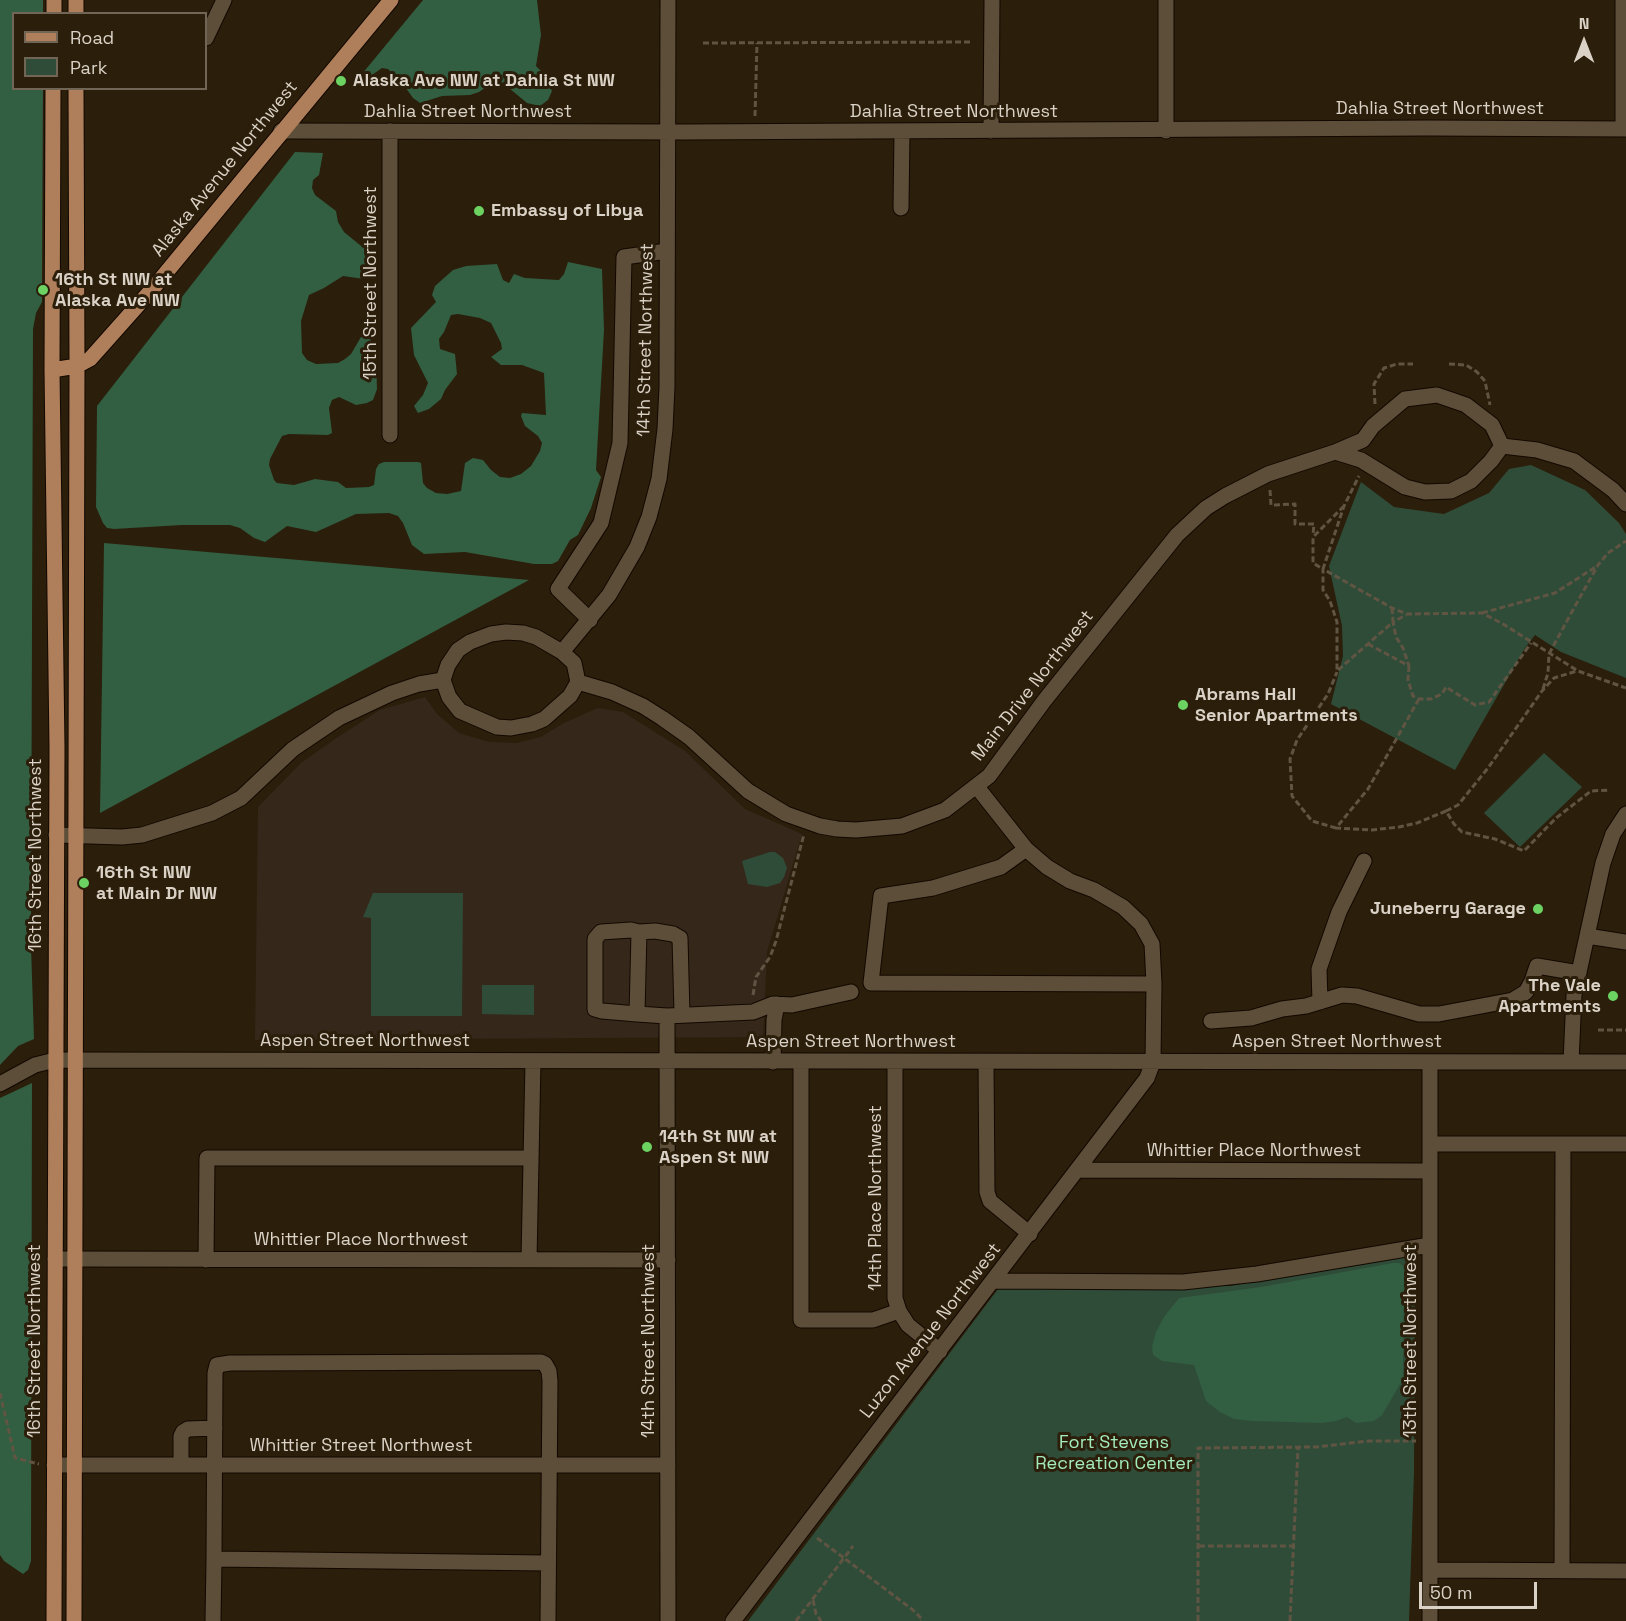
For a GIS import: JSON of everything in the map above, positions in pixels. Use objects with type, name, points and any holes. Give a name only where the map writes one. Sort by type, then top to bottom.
[{"type":"main road","name":"Alaska Avenue Northwest","points":[[77,366],[90,358],[155,286],[391,0]]},
{"type":"main road","name":"16th Street Northwest","points":[[53,90],[52,370],[57,727],[55,1259],[47,1464],[54,1621]]},
{"type":"main road","points":[[74,1621],[76,90]]},
{"type":"main road","points":[[52,370],[77,366]]},
{"type":"street","points":[[207,36],[224,0]]},
{"type":"street","name":"14th Street Northwest","points":[[562,652],[590,620],[620,577],[641,541],[650,517],[659,479],[667,404],[668,0]]},
{"type":"street","points":[[991,131],[992,0]]},
{"type":"street","points":[[1166,0],[1166,130]]},
{"type":"street","points":[[1623,0],[1624,129]]},
{"type":"street","name":"Dahlia Street Northwest","points":[[282,130],[668,132],[1624,129]]},
{"type":"street","name":"15th Street Northwest","points":[[390,131],[390,435]]},
{"type":"street","points":[[901,208],[902,131]]},
{"type":"street","points":[[590,620],[558,589],[601,523],[620,443],[624,257],[668,251]]},
{"type":"street","name":"Main Drive Northwest","points":[[578,682],[612,692],[643,706],[688,737],[754,796],[786,814],[820,826],[856,830],[902,826],[945,810],[989,776],[1050,694],[1166,549],[1206,508],[1246,484],[1280,469],[1335,452],[1363,440],[1373,426],[1405,399],[1437,395],[1466,405],[1492,425],[1502,446]]},
{"type":"street","points":[[1366,469],[1367,446],[1373,426]]},
{"type":"street","points":[[1335,452],[1361,460],[1366,469],[1405,487],[1425,492],[1451,491],[1471,481],[1502,446],[1537,450],[1574,461],[1613,490],[1626,504]]},
{"type":"street","points":[[523,633],[536,637],[562,652],[574,663],[578,682],[570,696],[544,719],[532,724],[511,728],[497,727],[460,711],[449,697],[443,680],[448,665],[458,650],[490,634],[523,633]]},
{"type":"street","points":[[56,835],[142,835],[223,809],[241,798],[293,749],[334,720],[392,693],[419,684],[443,680]]},
{"type":"street","points":[[976,787],[1026,849],[1055,872],[1094,890],[1123,907],[1141,924],[1152,944],[1153,1062]]},
{"type":"street","points":[[1571,1062],[1571,1019],[1587,936],[1607,847],[1626,814]]},
{"type":"street","points":[[1026,849],[1001,867],[933,888],[881,896],[871,983],[1154,984]]},
{"type":"street","points":[[1320,1002],[1319,969],[1339,912],[1364,861]]},
{"type":"street","points":[[682,1014],[680,938],[673,934],[631,930],[601,932],[595,939],[596,1009],[602,1011],[667,1016],[753,1012],[777,1004],[792,1005],[851,992]]},
{"type":"street","points":[[637,1014],[639,932]]},
{"type":"street","points":[[1587,936],[1626,942]]},
{"type":"street","points":[[1211,1021],[1251,1018],[1342,995],[1357,996],[1406,1011],[1428,1015],[1513,1000],[1526,992],[1537,966],[1579,973]]},
{"type":"street","points":[[773,1062],[774,1020],[777,1004]]},
{"type":"street","name":"14th Street Northwest","points":[[667,1016],[668,1621]]},
{"type":"street","points":[[0,1084],[35,1065],[55,1059]]},
{"type":"street","name":"Aspen Street Northwest","points":[[55,1059],[668,1062],[1626,1062]]},
{"type":"street","points":[[529,1260],[533,1061]]},
{"type":"street","points":[[801,1062],[801,1320],[873,1320],[899,1311]]},
{"type":"street","name":"14th Place Northwest","points":[[895,1062],[895,1292],[899,1311],[912,1329],[940,1351]]},
{"type":"street","points":[[986,1062],[987,1192],[990,1201],[1030,1234]]},
{"type":"street","name":"Luzon Avenue Northwest","points":[[733,1621],[1030,1234],[1147,1078],[1153,1062]]},
{"type":"street","name":"13th Street Northwest","points":[[1430,1062],[1430,1621]]},
{"type":"street","points":[[1430,1144],[1626,1144]]},
{"type":"street","points":[[1562,1570],[1563,1144]]},
{"type":"street","points":[[206,1260],[207,1158],[531,1158]]},
{"type":"street","name":"Whittier Place Northwest","points":[[1078,1170],[1430,1171]]},
{"type":"street","points":[[994,1281],[1183,1282],[1257,1274],[1430,1245]]},
{"type":"street","name":"Whittier Place Northwest","points":[[55,1259],[668,1260]]},
{"type":"street","points":[[213,1621],[215,1373],[217,1365],[230,1363],[542,1362],[549,1371],[550,1381],[548,1621]]},
{"type":"street","points":[[181,1465],[183,1432],[188,1429],[215,1428]]},
{"type":"street","name":"Whittier Street Northwest","points":[[47,1464],[668,1465]]},
{"type":"street","points":[[214,1560],[547,1563]]},
{"type":"street","points":[[1430,1570],[1626,1571]]},
{"type":"path","points":[[755,116],[758,42]]},
{"type":"path","points":[[703,43],[971,42]]},
{"type":"path","points":[[1375,406],[1374,384],[1384,369],[1397,364],[1413,363]]},
{"type":"path","points":[[1449,364],[1466,365],[1477,372],[1485,381],[1490,410]]},
{"type":"path","points":[[1366,469],[1344,506],[1323,569],[1323,590],[1330,601],[1337,622],[1337,671],[1328,694],[1297,740],[1290,759],[1292,796],[1312,820],[1336,828],[1372,830],[1417,823],[1458,805],[1488,768],[1542,691],[1554,678],[1578,671]]},
{"type":"path","points":[[1269,484],[1270,505],[1295,504],[1295,524],[1314,524],[1313,563],[1392,608],[1407,614],[1482,613],[1555,593],[1598,565]]},
{"type":"path","points":[[1313,537],[1344,506]]},
{"type":"path","points":[[1542,691],[1548,673],[1549,654],[1598,565],[1608,553],[1626,541]]},
{"type":"path","points":[[1392,608],[1396,637],[1403,648],[1409,666],[1408,680],[1413,696],[1419,699],[1436,697],[1442,694],[1446,687],[1475,705],[1489,702],[1531,642]]},
{"type":"path","points":[[1482,613],[1578,671],[1626,688]]},
{"type":"path","points":[[1337,671],[1393,622],[1407,614]]},
{"type":"path","points":[[1368,644],[1409,666]]},
{"type":"path","points":[[1336,828],[1368,789],[1419,699]]},
{"type":"path","points":[[1446,811],[1462,832],[1495,839],[1524,851],[1556,818],[1591,791],[1610,790]]},
{"type":"path","points":[[752,1003],[756,978],[770,957],[776,941],[804,832]]},
{"type":"path","points":[[1598,1030],[1626,1030]]},
{"type":"path","points":[[0,1393],[15,1458],[47,1464]]},
{"type":"path","points":[[1198,1621],[1198,1448],[1298,1448],[1379,1441],[1430,1441]]},
{"type":"path","points":[[1290,1621],[1298,1448]]},
{"type":"path","points":[[817,1538],[904,1603],[922,1621]]},
{"type":"path","points":[[796,1621],[853,1546]]},
{"type":"path","points":[[1198,1546],[1294,1546]]},
{"type":"path","points":[[813,1599],[816,1614],[821,1621]]},
{"type":"shaded area","points":[[425,697],[437,714],[459,733],[489,742],[517,743],[541,737],[564,723],[598,708],[623,712],[685,751],[745,809],[802,834],[767,952],[763,1037],[255,1040],[258,807],[301,763],[341,735],[380,710]]},
{"type":"green space","points":[[0,0],[43,0],[43,12],[12,12],[12,90],[43,90],[42,302],[36,313],[33,329],[31,926],[27,929],[27,943],[31,946],[34,1039],[18,1046],[0,1065]]},
{"type":"green space","points":[[423,0],[537,0],[541,35],[536,66],[542,72],[552,91],[548,100],[540,106],[527,103],[498,79],[479,92],[470,95],[442,96],[420,103],[413,98],[403,84],[395,86],[393,74],[388,69],[382,68],[359,84],[357,80]]},
{"type":"green space","points":[[295,152],[323,153],[319,175],[313,180],[312,188],[315,195],[336,211],[338,222],[344,232],[371,254],[373,272],[369,278],[364,279],[343,276],[309,295],[301,321],[302,353],[307,360],[316,364],[338,363],[351,354],[361,337],[370,337],[376,356],[377,389],[373,400],[367,403],[356,405],[339,397],[332,400],[329,408],[332,433],[328,435],[289,434],[282,436],[270,459],[269,465],[274,480],[277,483],[294,485],[315,479],[338,482],[346,488],[369,487],[374,485],[379,464],[418,462],[421,463],[423,483],[427,488],[436,493],[447,494],[461,491],[465,463],[473,458],[483,460],[500,477],[510,478],[521,474],[531,466],[542,443],[538,436],[525,426],[521,416],[522,413],[546,415],[544,373],[522,365],[501,365],[491,357],[502,349],[491,323],[480,318],[451,315],[439,339],[440,349],[455,354],[457,374],[441,399],[429,409],[418,413],[414,406],[423,395],[428,383],[414,355],[411,328],[436,302],[432,295],[435,286],[453,270],[466,266],[497,264],[503,280],[509,283],[514,274],[525,278],[559,280],[568,262],[602,269],[604,330],[596,470],[601,477],[591,508],[578,535],[570,540],[558,561],[552,564],[534,564],[465,552],[424,554],[412,545],[398,516],[389,513],[356,514],[316,532],[287,526],[265,542],[230,525],[114,529],[107,528],[103,523],[96,507],[97,406]]},
{"type":"green space","points":[[1531,465],[1585,490],[1619,523],[1626,534],[1626,678],[1561,652],[1535,635],[1525,648],[1455,770],[1331,704],[1343,656],[1342,626],[1329,566],[1361,482],[1394,507],[1444,514],[1489,493],[1509,469]]},
{"type":"green space","points":[[104,543],[529,580],[100,813]]},
{"type":"green space","points":[[1544,753],[1582,787],[1520,847],[1484,813]]},
{"type":"green space","points":[[775,852],[783,858],[787,868],[780,883],[767,887],[748,884],[742,861]]},
{"type":"green space","points":[[373,893],[463,893],[462,1016],[371,1016],[371,918],[363,917]]},
{"type":"green space","points":[[482,985],[534,985],[534,1015],[482,1014]]},
{"type":"green space","points":[[32,1083],[31,1561],[28,1570],[23,1574],[4,1561],[0,1555],[0,1098]]},
{"type":"green space","name":"Fort Stevens Recreation Center","points":[[1415,1253],[1414,1472],[1409,1621],[748,1621],[1001,1285],[1230,1286]]},
{"type":"green space","points":[[1399,1263],[1404,1270],[1403,1379],[1382,1415],[1374,1421],[1356,1423],[1347,1417],[1322,1423],[1234,1419],[1206,1401],[1194,1365],[1162,1361],[1153,1355],[1152,1346],[1156,1332],[1179,1298],[1261,1287]]},
{"type":"place","name":"Alaska Ave NW at Dahlia St NW","points":[[341,81]]},
{"type":"place","name":"Embassy of Libya","points":[[479,211]]},
{"type":"place","name":"16th St NW at Alaska Ave NW","points":[[43,290]]},
{"type":"place","name":"Abrams Hall Senior Apartments","points":[[1183,705]]},
{"type":"place","name":"16th St NW at Main Dr NW","points":[[84,883]]},
{"type":"place","name":"Juneberry Garage","points":[[1538,909]]},
{"type":"place","name":"The Vale Apartments","points":[[1613,996]]},
{"type":"place","name":"14th St NW at Aspen St NW","points":[[647,1147]]}]
